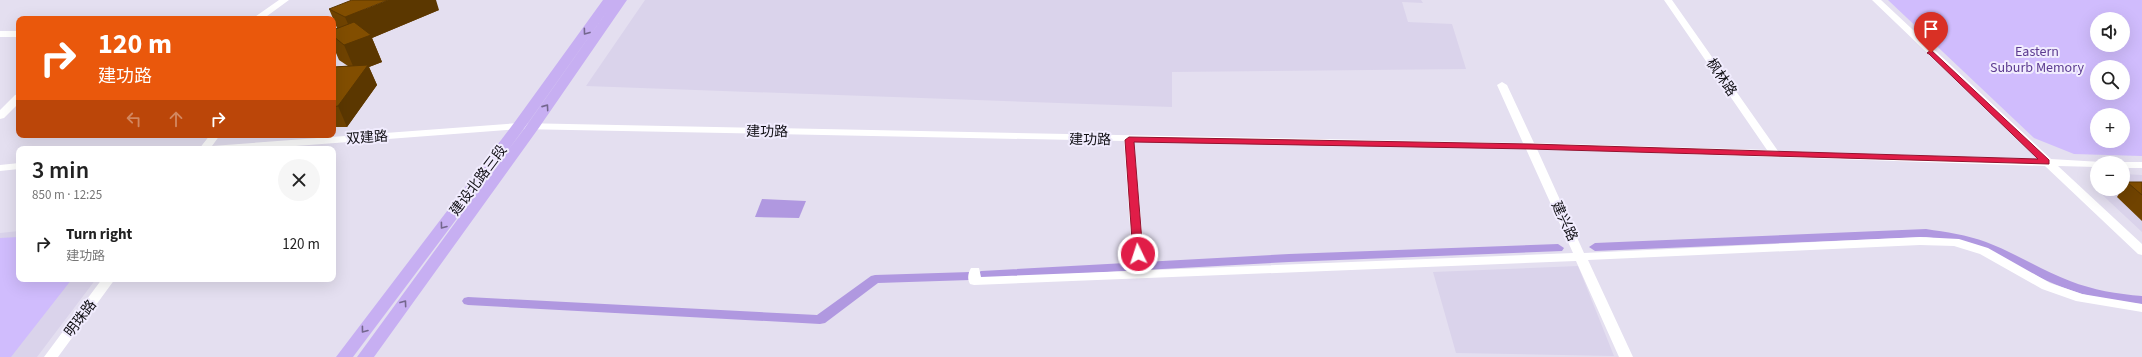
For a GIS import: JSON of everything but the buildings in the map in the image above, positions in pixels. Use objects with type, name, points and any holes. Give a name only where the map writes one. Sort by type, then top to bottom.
[{"type":"main road","name":"建设北路三段","points":[[344,357],[519,126],[609,0]]},
{"type":"main road","name":"建设北路三段","points":[[365,357],[533,126],[621,0]]},
{"type":"street","points":[[261,16],[285,0]]},
{"type":"street","name":"枫林路","points":[[1668,0],[1774,154]]},
{"type":"street","points":[[1876,0],[2142,251]]},
{"type":"street","points":[[0,34],[16,34]]},
{"type":"street","name":"建兴路","points":[[1502,85],[1582,257],[1626,357]]},
{"type":"street","points":[[0,116],[16,99]]},
{"type":"street","name":"建功路","points":[[519,126],[1129,140],[1530,146],[2090,164]]},
{"type":"street","name":"双建路","points":[[254,146],[519,126]]},
{"type":"street","points":[[206,146],[213,138]]},
{"type":"street","points":[[1129,140],[1138,254]]},
{"type":"street","points":[[2130,165],[2142,165]]},
{"type":"street","points":[[0,168],[16,166]]},
{"type":"street","points":[[975,271],[974,281],[1401,262],[1582,257],[1920,241],[1955,242],[1984,251],[2046,286],[2080,298],[2142,308]]},
{"type":"street","name":"明珠路","points":[[51,357],[106,282]]},
{"type":"shaded area","points":[[645,0],[1421,0],[1423,3],[1402,2],[1408,22],[1452,24],[1466,69],[1172,72],[1172,107],[586,86]]},
{"type":"shaded area","points":[[2130,174],[2142,175],[2142,232],[2104,196],[2130,196]]},
{"type":"shaded area","points":[[762,199],[806,201],[799,218],[755,217]]},
{"type":"shaded area","points":[[16,231],[16,282],[94,282],[37,357],[0,357],[0,233]]},
{"type":"shaded area","points":[[1578,266],[1614,356],[1456,353],[1433,272]]},
{"type":"green space","name":"Eastern Suburb Memory","points":[[1888,0],[2142,0],[2142,156],[2074,154],[2034,138]]},
{"type":"green space","points":[[16,237],[16,282],[70,282],[11,357],[0,357],[0,238]]},
{"type":"waterway","points":[[1595,247],[1926,233],[1982,245],[2075,288],[2119,298],[2142,300]]},
{"type":"waterway","points":[[981,275],[1289,258],[1558,248]]},
{"type":"waterway","points":[[468,301],[820,320],[875,279],[970,276]]},
{"type":"route","points":[[1138,254],[1129,140],[1530,146],[2046,162],[1931,53]]}]
